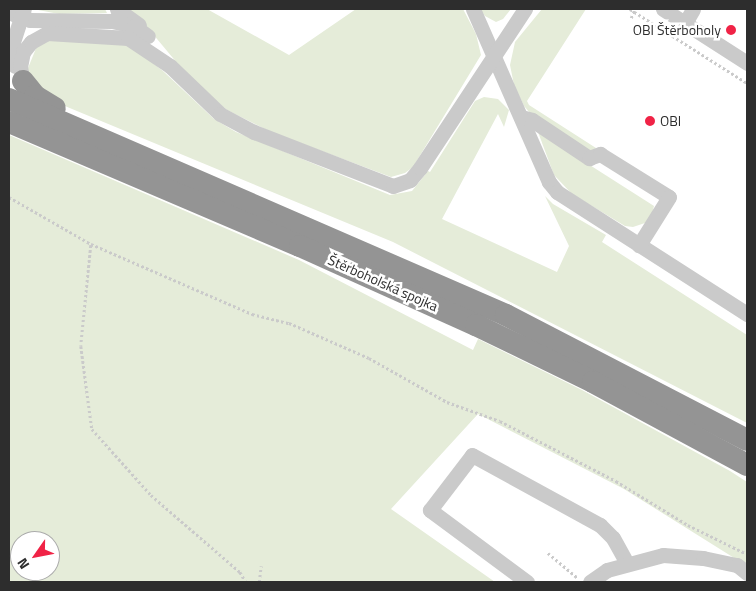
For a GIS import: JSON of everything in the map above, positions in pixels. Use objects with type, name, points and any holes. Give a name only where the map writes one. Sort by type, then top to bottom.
[{"type":"highway","points":[[16,69],[42,101],[183,173]]},
{"type":"highway","name":"Štěrboholská spojka","points":[[9,99],[506,315],[747,440]]},
{"type":"highway","name":"Štěrboholská spojka","points":[[9,122],[300,246],[476,325],[719,449],[747,467]]},
{"type":"street","points":[[117,9],[148,36],[170,66],[206,103],[239,125],[393,186],[415,175],[525,9]]},
{"type":"street","points":[[473,9],[549,182],[557,192],[747,314]]},
{"type":"street","points":[[663,9],[747,63]]},
{"type":"street","points":[[685,22],[693,9]]},
{"type":"street","points":[[16,69],[13,42],[19,13],[112,21],[134,26],[148,36]]},
{"type":"street","points":[[16,69],[20,67],[23,52],[35,39],[54,32],[128,38],[170,66]]},
{"type":"street","points":[[523,122],[532,120],[589,158],[600,154],[669,197],[639,244]]},
{"type":"street","points":[[527,582],[430,510],[472,455],[600,525],[613,538],[627,563]]},
{"type":"street","points":[[590,582],[607,570],[627,563],[664,555],[703,558],[738,565],[747,572]]},
{"type":"path","points":[[630,9],[747,83]]},
{"type":"path","points":[[630,18],[634,12]]},
{"type":"path","points":[[9,197],[91,244],[252,314],[289,323],[369,358],[447,402],[500,421],[616,481],[688,526],[747,554]]},
{"type":"path","points":[[91,244],[81,346],[92,429],[150,494],[240,572],[246,582]]},
{"type":"path","points":[[548,553],[583,582]]},
{"type":"path","points":[[259,582],[261,566]]},
{"type":"green space","points":[[33,9],[105,9],[107,13],[59,14]]},
{"type":"green space","points":[[126,9],[207,9],[289,55],[356,9],[463,9],[476,34],[481,55],[413,167],[405,173],[391,177],[271,132],[227,110],[193,82],[147,27]]},
{"type":"green space","points":[[480,9],[511,9],[503,19],[496,22],[485,16]]},
{"type":"green space","points":[[542,9],[586,9],[527,101],[529,105],[596,148],[591,155],[535,119],[524,106],[514,85],[510,65],[515,42]]},
{"type":"green space","points":[[52,38],[127,43],[163,71],[214,119],[236,132],[390,195],[412,191],[428,171],[430,172],[475,101],[484,97],[498,99],[509,110],[504,127],[498,114],[442,219],[557,272],[569,246],[545,196],[553,204],[606,235],[602,242],[747,335],[747,423],[393,242],[48,99],[29,76],[28,68],[37,46]]},
{"type":"green space","points":[[538,132],[654,206],[652,214],[645,223],[633,227],[625,226],[572,194],[554,175]]},
{"type":"green space","points":[[9,135],[299,260],[473,350],[478,339],[582,390],[747,482],[747,566],[624,489],[478,414],[391,509],[495,582],[9,582]]},
{"type":"place","name":"OBI Štěrboholy","points":[[731,30]]},
{"type":"place","name":"OBI","points":[[650,121]]}]
